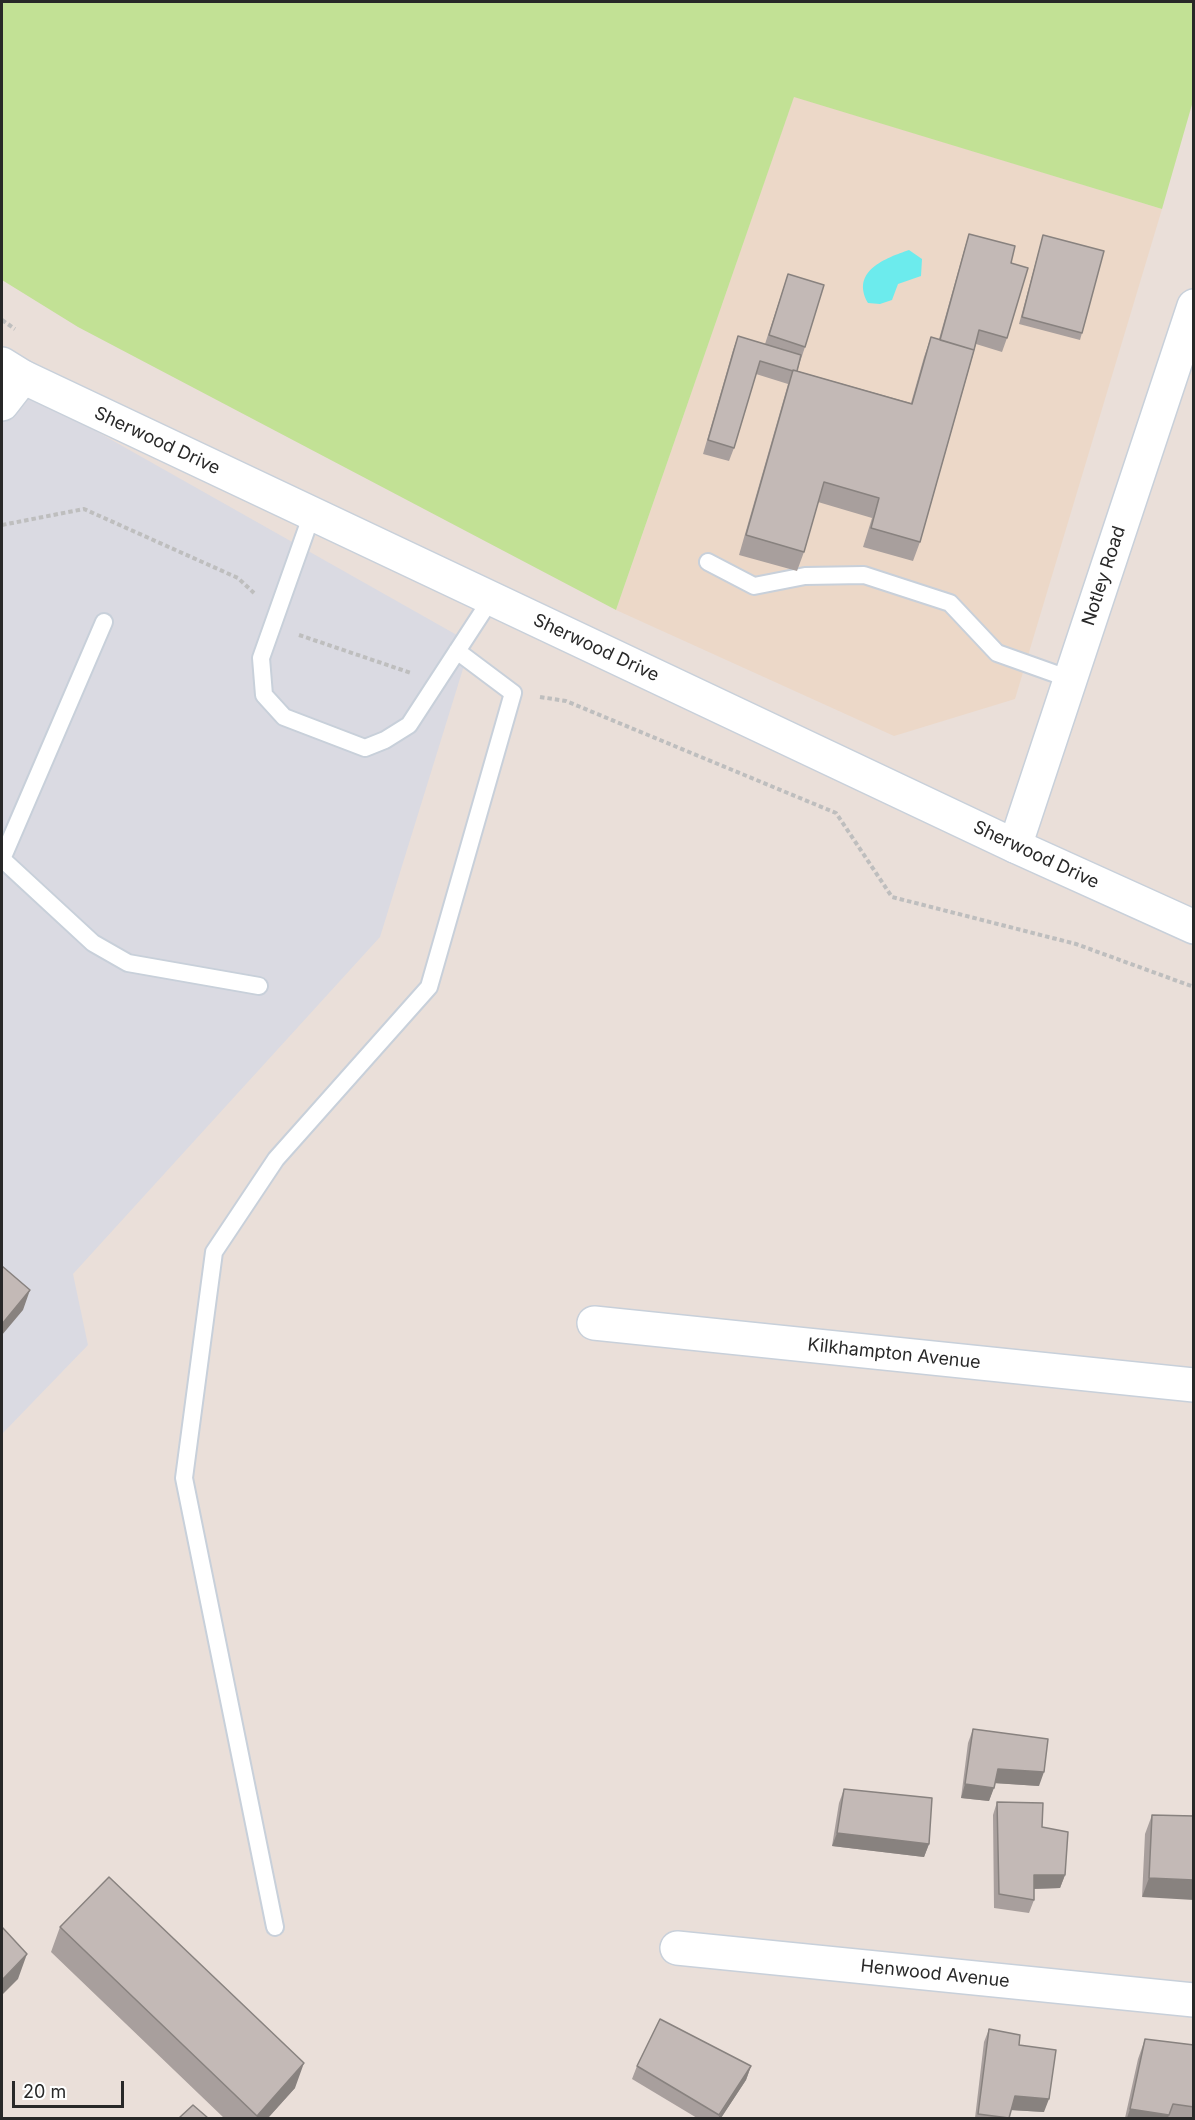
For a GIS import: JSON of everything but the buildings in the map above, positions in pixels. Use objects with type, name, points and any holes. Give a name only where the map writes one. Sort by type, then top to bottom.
[{"type":"street","name":"Notley Road","points":[[1015,846],[1194,306]]},
{"type":"street","points":[[2,404],[12,371]]},
{"type":"street","name":"Sherwood Drive","points":[[12,371],[1015,846],[1194,927]]},
{"type":"street","name":"Kilkhampton Avenue","points":[[594,1323],[1194,1385]]},
{"type":"street","name":"Henwood Avenue","points":[[678,1948],[1194,2000]]},
{"type":"lane","points":[[312,514],[261,658],[264,695],[284,717],[365,748],[385,740],[409,725],[491,599]]},
{"type":"lane","points":[[708,562],[754,586],[805,576],[864,574],[950,603],[998,653],[1070,679]]},
{"type":"lane","points":[[104,622],[2,859],[93,943],[128,963],[259,986]]},
{"type":"lane","points":[[274,1927],[184,1478],[214,1252],[276,1159],[429,987],[513,693],[457,651]]},
{"type":"path","points":[[2,525],[84,509],[238,578],[297,634],[417,675],[457,651]]},
{"type":"path","points":[[513,693],[566,701],[836,813],[892,897],[1076,944],[1194,987]]},
{"type":"shaded area","points":[[794,96],[1162,209],[1015,699],[894,736],[616,610]]},
{"type":"shaded area","points":[[2,378],[471,643],[380,937],[73,1274],[88,1345],[2,1434]]},
{"type":"green space","points":[[2,2],[1193,2],[1193,101],[1162,209],[794,97],[616,610],[78,327],[2,280]]},
{"type":"water","points":[[909,250],[922,259],[921,276],[898,284],[892,300],[880,304],[868,303],[864,292],[867,274],[881,262]]}]
